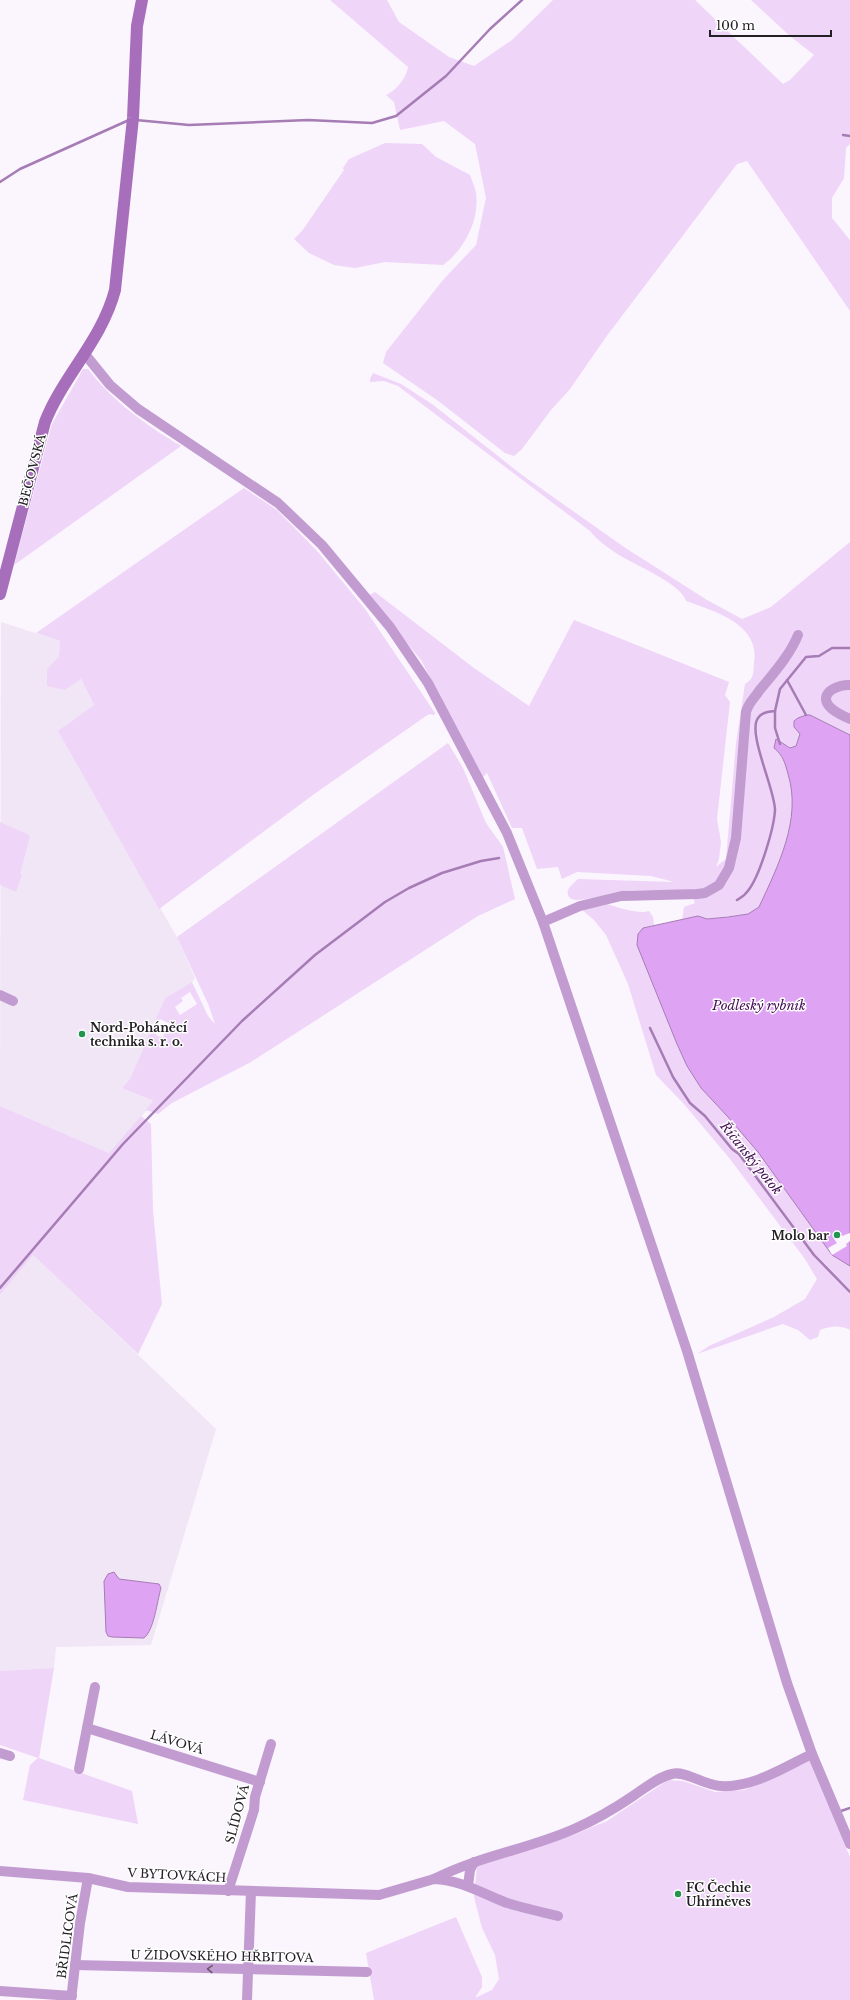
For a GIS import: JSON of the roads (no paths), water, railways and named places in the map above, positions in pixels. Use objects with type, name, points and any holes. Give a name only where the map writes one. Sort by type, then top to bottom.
[{"type":"street","name":"BEČOVSKÁ","points":[[0,594],[45,422],[55,399],[107,316],[115,290],[133,120],[137,26],[142,0]]},
{"type":"street","points":[[84,353],[110,385],[138,409],[278,502],[322,545],[390,627],[428,683],[507,833],[543,922],[687,1351],[787,1683],[812,1754],[850,1844]]},
{"type":"street","points":[[543,922],[580,906],[621,896],[697,894],[705,893],[719,885],[729,868],[736,838],[747,707],[794,644],[798,635]]},
{"type":"street","points":[[850,685],[835,687],[831,690],[827,698],[828,705],[850,719]]},
{"type":"street","points":[[0,995],[13,1001]]},
{"type":"street","points":[[79,1769],[95,1687]]},
{"type":"street","name":"LÁVOVÁ","points":[[87,1728],[260,1782]]},
{"type":"street","name":"SLÍDOVÁ","points":[[228,1891],[254,1810],[271,1744]]},
{"type":"street","points":[[0,1753],[10,1756]]},
{"type":"street","name":"V BYTOVKÁCH","points":[[0,1871],[88,1878],[128,1888],[379,1895],[434,1879],[452,1870],[474,1862],[573,1830],[603,1816],[660,1778],[673,1773],[684,1775],[705,1784],[730,1786],[747,1783],[812,1754]]},
{"type":"street","points":[[468,1886],[470,1870],[474,1862]]},
{"type":"street","name":"BŘIDLICOVÁ","points":[[71,1998],[80,1923],[88,1878]]},
{"type":"street","points":[[434,1879],[468,1886],[508,1903],[558,1916]]},
{"type":"street","points":[[248,2000],[251,1891]]},
{"type":"street","name":"U ŽIDOVSKÉHO HŘBITOVA","points":[[76,1965],[367,1972]]},
{"type":"street","points":[[0,1991],[71,1998]]},
{"type":"water","name":"Podleský rybník","points":[[806,715],[810,715],[850,735],[850,1266],[832,1255],[758,1152],[701,1088],[687,1066],[677,1044],[637,945],[638,934],[643,928],[698,916],[707,919],[748,914],[759,907],[774,875],[786,842],[792,808],[792,791],[786,766],[782,756],[774,748],[776,739],[790,748],[796,746],[800,734],[794,727],[794,721]]},
{"type":"water","points":[[114,1572],[119,1579],[159,1584],[161,1588],[153,1622],[144,1638],[112,1637],[108,1636],[106,1632],[104,1581],[108,1574]]},
{"type":"waterway","points":[[136,120],[189,125],[308,120],[372,123],[396,116],[446,76],[490,29],[522,0]]},
{"type":"waterway","points":[[0,182],[20,169],[129,120]]},
{"type":"waterway","points":[[843,135],[850,136]]},
{"type":"waterway","name":"Říčanský potok","points":[[737,900],[742,897],[751,886],[761,866],[769,841],[775,810],[771,789],[756,736],[756,725],[758,718],[763,713],[775,711],[780,689],[806,657],[819,656],[832,648],[850,648]]},
{"type":"waterway","points":[[787,680],[806,715]]},
{"type":"waterway","points":[[775,711],[775,728],[780,744]]},
{"type":"waterway","points":[[0,1288],[123,1144],[242,1021],[315,955],[385,902],[409,888],[442,873],[481,861],[499,858]]},
{"type":"waterway","name":"Říčanský potok","points":[[650,1028],[673,1077],[690,1103],[705,1116],[732,1149],[739,1154],[814,1255],[850,1292]]},
{"type":"waterway","points":[[841,1811],[850,1808]]},
{"type":"place","name":"Nord-Poháněcí technika s. r. o.","points":[[82,1034]]},
{"type":"place","name":"Molo bar","points":[[837,1235]]},
{"type":"place","name":"FC Čechie Uhříněves","points":[[678,1894]]}]
